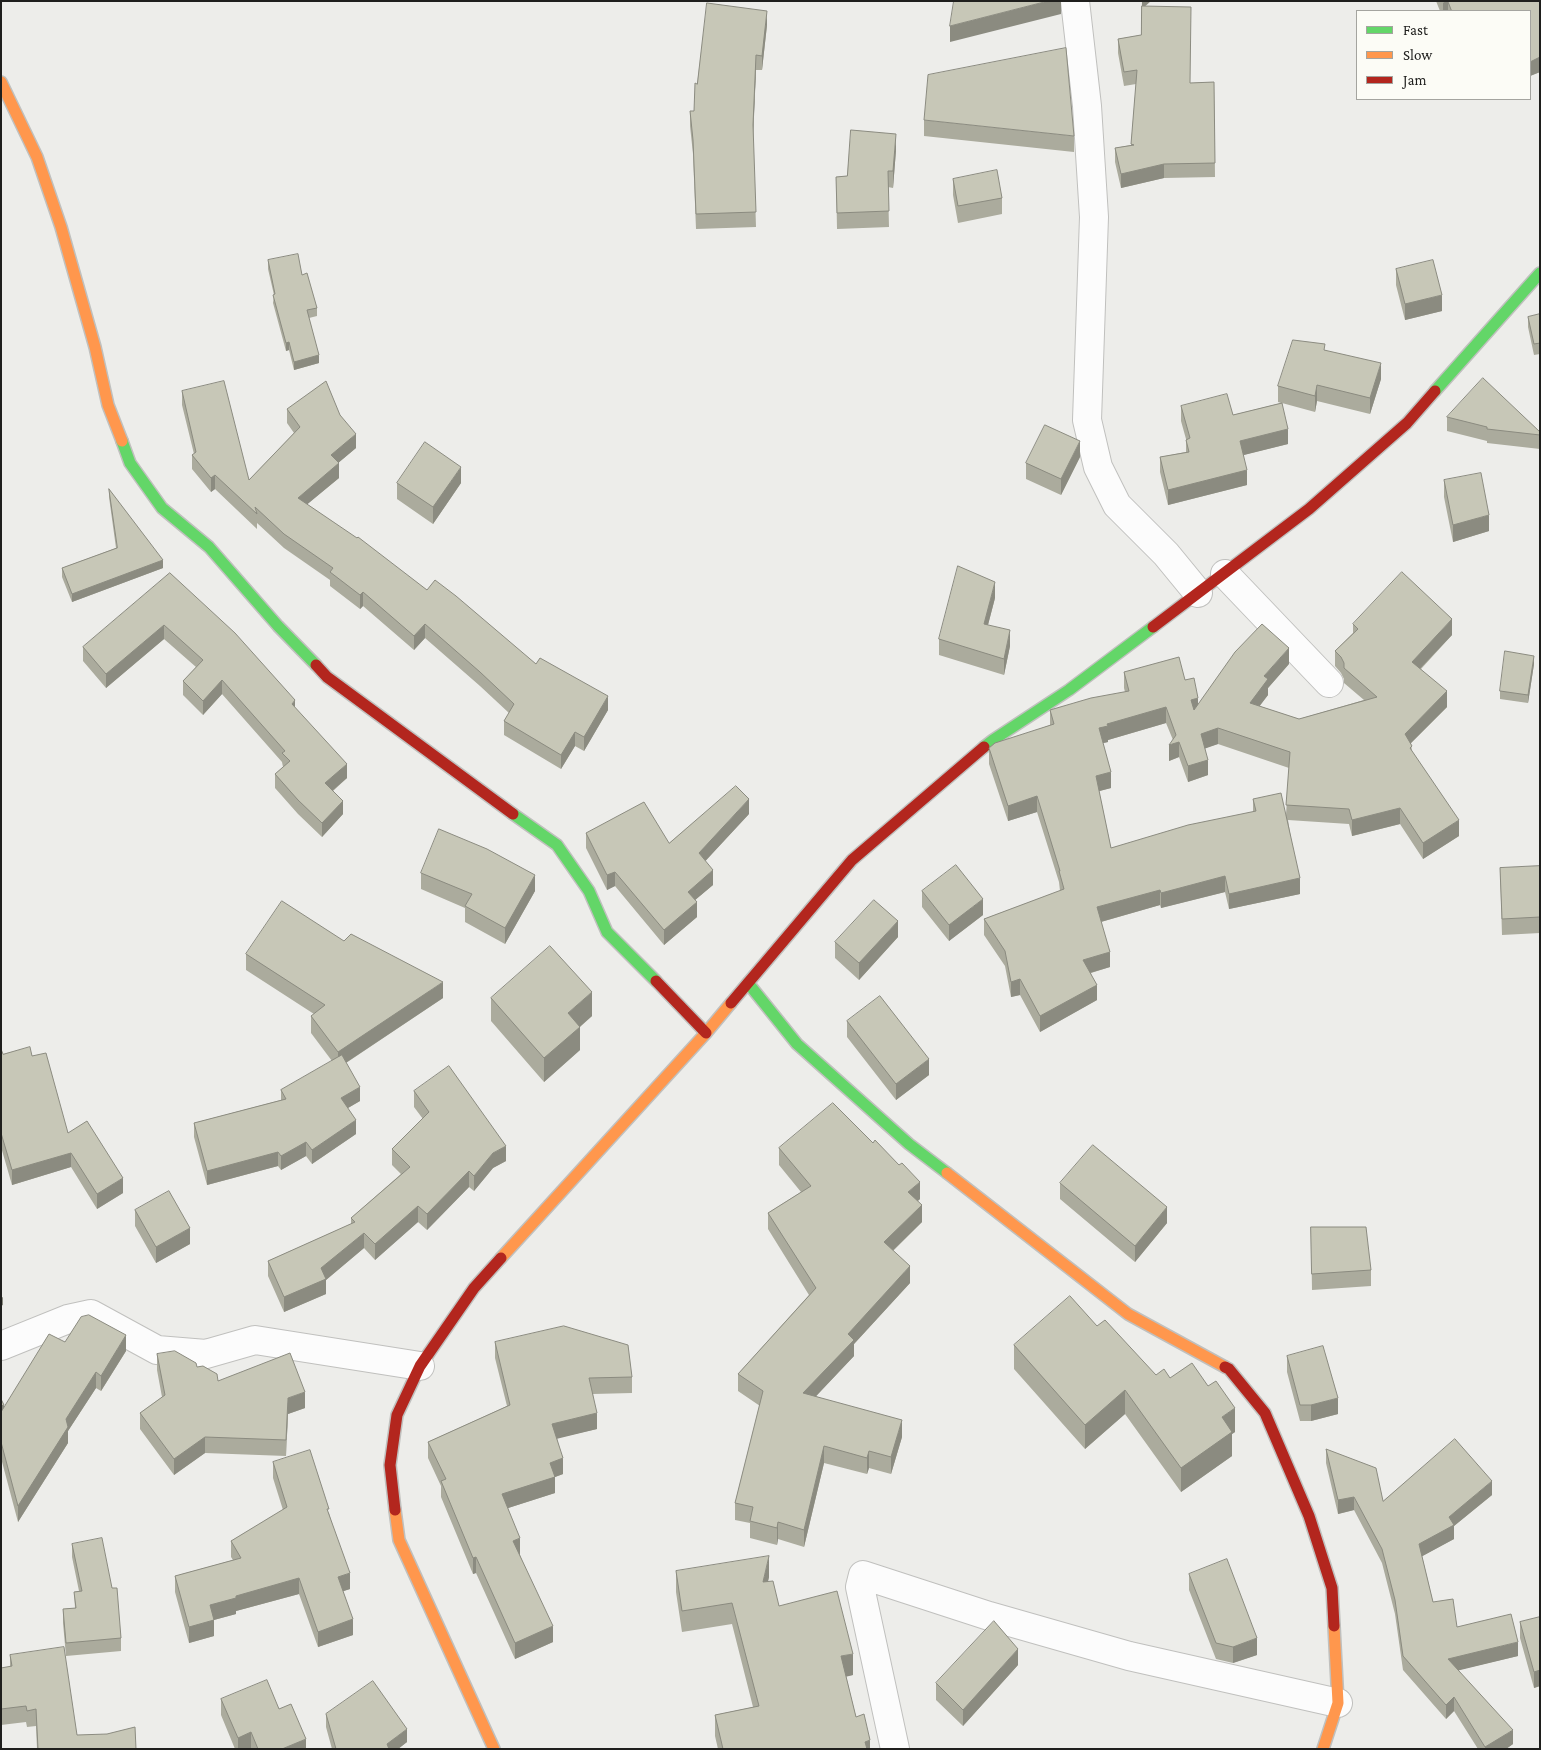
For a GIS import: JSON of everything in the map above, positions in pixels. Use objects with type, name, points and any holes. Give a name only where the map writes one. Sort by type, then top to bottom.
[{"type":"street","points":[[1075,1],[1087,106],[1094,216],[1088,420],[1098,467],[1117,505],[1166,554],[1198,593]]},
{"type":"street","points":[[1,82],[37,158],[61,227],[95,347],[108,405],[130,463],[162,508],[209,547],[278,626],[327,677],[476,788],[557,845],[589,891],[606,932],[706,1032]]},
{"type":"street","points":[[494,1749],[400,1540],[390,1465],[397,1415],[420,1366],[474,1288],[706,1032],[852,860],[993,740],[1069,690],[1309,509],[1407,423],[1540,273]]},
{"type":"street","points":[[1225,574],[1329,683]]},
{"type":"street","points":[[748,983],[797,1044],[909,1144],[1128,1314],[1229,1369],[1265,1413],[1309,1516],[1332,1588],[1338,1703],[1323,1749]]},
{"type":"street","points":[[1,1346],[68,1319],[91,1314],[157,1350],[206,1354],[255,1340],[420,1366]]},
{"type":"street","points":[[895,1749],[860,1587],[863,1575],[989,1616],[1129,1656],[1338,1703]]},
{"type":"building","points":[[954,1],[1048,1],[950,26]]},
{"type":"building","points":[[1448,1],[1540,1],[1540,57],[1531,62],[1531,10],[1452,10]]},
{"type":"building","points":[[707,3],[767,11],[762,56],[756,55],[753,125],[756,212],[696,214],[690,111],[694,111],[695,83],[697,84]]},
{"type":"building","points":[[1142,6],[1191,7],[1190,83],[1214,82],[1215,163],[1164,164],[1121,174],[1115,148],[1134,145],[1131,144],[1137,70],[1124,72],[1118,39],[1141,35]]},
{"type":"building","points":[[1066,48],[1074,136],[924,120],[928,75]]},
{"type":"building","points":[[851,130],[896,134],[893,171],[888,171],[889,211],[837,213],[836,177],[847,176]]},
{"type":"building","points":[[997,170],[1002,198],[958,206],[953,179]]},
{"type":"building","points":[[298,254],[302,275],[307,273],[317,308],[307,310],[319,355],[294,362],[289,342],[286,343],[273,295],[275,294],[268,260]]},
{"type":"building","points":[[1433,260],[1442,295],[1405,304],[1396,269]]},
{"type":"building","points":[[1540,314],[1540,343],[1534,344],[1528,317]]},
{"type":"building","points":[[1293,340],[1325,344],[1324,350],[1381,363],[1370,398],[1317,385],[1315,396],[1278,386]]},
{"type":"building","points":[[1483,378],[1540,432],[1540,435],[1487,429],[1487,427],[1447,417]]},
{"type":"building","points":[[224,381],[249,480],[300,427],[287,409],[326,381],[340,415],[356,434],[331,455],[339,463],[298,498],[358,537],[427,590],[435,580],[536,664],[540,658],[608,696],[584,737],[575,732],[561,755],[504,721],[514,704],[425,624],[414,636],[363,592],[360,595],[330,572],[333,568],[284,534],[255,507],[257,514],[215,475],[211,478],[192,455],[196,452],[182,391]]},
{"type":"building","points":[[1227,394],[1233,415],[1282,403],[1288,429],[1240,441],[1247,470],[1168,490],[1160,457],[1189,452],[1186,440],[1190,438],[1181,406]]},
{"type":"building","points":[[1045,425],[1080,441],[1061,479],[1026,463]]},
{"type":"building","points":[[425,442],[461,467],[433,507],[397,483]]},
{"type":"building","points":[[1481,473],[1489,515],[1453,525],[1444,480]]},
{"type":"building","points":[[109,489],[163,560],[72,594],[62,568],[117,548]]},
{"type":"building","points":[[958,566],[995,582],[984,624],[1010,630],[1004,659],[939,639]]},
{"type":"building","points":[[1402,572],[1452,619],[1412,662],[1447,691],[1405,734],[1412,746],[1410,748],[1459,820],[1423,843],[1400,808],[1352,820],[1349,809],[1286,805],[1290,752],[1218,728],[1201,734],[1208,760],[1188,766],[1179,742],[1169,745],[1176,735],[1166,707],[1107,724],[1108,726],[1099,728],[1111,772],[1096,776],[1111,848],[1188,825],[1256,811],[1253,799],[1281,793],[1300,878],[1229,894],[1225,876],[1161,893],[1160,890],[1097,907],[1110,952],[1083,960],[1097,985],[1040,1016],[1020,979],[1011,982],[1005,951],[984,919],[1064,889],[1037,796],[1008,806],[989,748],[995,743],[1054,724],[1050,710],[1091,698],[1129,691],[1124,672],[1179,657],[1185,680],[1194,678],[1198,698],[1191,700],[1194,710],[1235,652],[1262,624],[1289,648],[1264,676],[1268,679],[1250,703],[1299,719],[1377,697],[1344,668],[1341,657],[1335,651],[1358,629],[1353,624]]},
{"type":"building","points":[[170,573],[235,633],[295,700],[292,704],[347,764],[325,783],[343,801],[322,823],[275,774],[290,761],[282,753],[285,751],[222,680],[203,701],[183,681],[203,660],[164,625],[106,674],[83,647]]},
{"type":"building","points":[[1505,651],[1534,656],[1528,695],[1500,691]]},
{"type":"building","points":[[736,786],[749,799],[699,853],[713,870],[688,892],[697,902],[664,930],[615,872],[607,875],[586,833],[644,802],[669,843]]},
{"type":"building","points":[[439,829],[487,849],[535,875],[505,928],[465,906],[472,894],[421,873]]},
{"type":"building","points":[[956,865],[983,899],[949,925],[922,891]]},
{"type":"building","points":[[1540,866],[1540,917],[1502,919],[1500,868]]},
{"type":"building","points":[[874,900],[898,921],[859,963],[835,942]]},
{"type":"building","points":[[282,901],[344,941],[351,934],[443,982],[338,1052],[311,1016],[325,1005],[246,954]]},
{"type":"building","points":[[550,946],[592,992],[568,1013],[580,1027],[544,1058],[491,998]]},
{"type":"building","points":[[880,996],[929,1059],[896,1084],[847,1021]]},
{"type":"building","points":[[30,1047],[32,1056],[46,1053],[68,1133],[87,1121],[123,1178],[97,1194],[71,1153],[12,1170],[1,1133],[1,1049],[3,1054]]},
{"type":"building","points":[[342,1055],[360,1087],[341,1098],[356,1120],[312,1150],[306,1142],[281,1156],[278,1152],[207,1171],[194,1123],[286,1099],[281,1090]]},
{"type":"building","points":[[449,1066],[506,1146],[493,1153],[474,1176],[469,1171],[427,1214],[418,1206],[375,1244],[364,1233],[321,1268],[326,1279],[284,1297],[268,1261],[355,1222],[351,1218],[410,1167],[392,1149],[429,1112],[414,1091]]},
{"type":"building","points":[[833,1103],[873,1143],[875,1140],[899,1165],[902,1163],[920,1182],[908,1192],[922,1205],[884,1242],[910,1266],[848,1334],[854,1340],[803,1393],[902,1420],[891,1457],[869,1451],[867,1458],[824,1446],[804,1530],[778,1522],[777,1528],[750,1521],[753,1507],[735,1503],[763,1391],[738,1374],[816,1288],[768,1213],[811,1186],[779,1148]]},
{"type":"building","points":[[1093,1145],[1167,1207],[1135,1246],[1060,1183]]},
{"type":"building","points":[[169,1191],[190,1228],[156,1247],[135,1210]]},
{"type":"building","points":[[1311,1227],[1366,1227],[1371,1270],[1312,1274]]},
{"type":"building","points":[[1070,1296],[1097,1326],[1105,1320],[1156,1375],[1164,1369],[1170,1378],[1192,1363],[1208,1386],[1216,1381],[1235,1408],[1222,1417],[1232,1432],[1181,1468],[1125,1390],[1085,1425],[1014,1345]]},
{"type":"building","points":[[89,1315],[126,1335],[101,1376],[96,1372],[66,1419],[68,1427],[18,1506],[1,1442],[1,1412],[49,1334],[65,1342],[81,1317]]},
{"type":"building","points":[[564,1326],[628,1345],[632,1377],[589,1378],[597,1413],[552,1424],[563,1458],[550,1463],[555,1477],[502,1494],[520,1538],[513,1541],[553,1626],[515,1643],[476,1557],[473,1558],[441,1481],[446,1479],[428,1442],[510,1405],[495,1342]]},
{"type":"building","points":[[1323,1346],[1338,1398],[1311,1405],[1300,1405],[1287,1356]]},
{"type":"building","points":[[175,1351],[196,1363],[197,1367],[203,1366],[217,1374],[218,1381],[290,1353],[305,1392],[288,1398],[286,1440],[205,1437],[174,1459],[140,1413],[165,1395],[157,1354]]},
{"type":"building","points":[[1455,1439],[1492,1481],[1449,1517],[1454,1525],[1419,1544],[1433,1602],[1453,1599],[1457,1627],[1511,1614],[1518,1642],[1448,1659],[1513,1730],[1485,1747],[1454,1697],[1446,1705],[1403,1656],[1395,1600],[1382,1549],[1354,1497],[1338,1500],[1326,1449],[1376,1468],[1383,1501]]},
{"type":"building","points":[[310,1450],[329,1509],[327,1509],[350,1573],[338,1577],[353,1619],[318,1632],[299,1578],[210,1605],[214,1620],[189,1627],[175,1576],[241,1558],[231,1541],[287,1507],[273,1462]]},
{"type":"building","points":[[102,1538],[112,1588],[117,1588],[121,1638],[66,1643],[63,1609],[76,1608],[74,1592],[82,1591],[72,1544]]},
{"type":"building","points":[[769,1556],[763,1582],[773,1581],[779,1606],[837,1591],[853,1654],[841,1656],[856,1717],[864,1714],[870,1740],[865,1742],[867,1749],[723,1749],[715,1715],[759,1706],[732,1603],[682,1611],[676,1571]]},
{"type":"building","points":[[1227,1559],[1257,1638],[1233,1647],[1216,1643],[1189,1574]]},
{"type":"building","points":[[1540,1617],[1540,1670],[1534,1672],[1520,1622]]},
{"type":"building","points":[[994,1621],[1018,1649],[963,1710],[936,1683]]},
{"type":"building","points":[[64,1647],[77,1735],[107,1734],[135,1727],[136,1749],[38,1749],[36,1709],[27,1711],[26,1706],[1,1709],[1,1668],[12,1666],[10,1655]]},
{"type":"building","points":[[267,1680],[279,1709],[291,1704],[306,1739],[282,1749],[258,1749],[251,1732],[238,1738],[221,1699]]},
{"type":"building","points":[[373,1681],[407,1729],[387,1744],[389,1749],[336,1749],[326,1714]]},
{"type":"traffic: fast","points":[[1435,391],[1540,273]]},
{"type":"traffic: fast","points":[[122,441],[130,463],[162,508],[209,547],[278,626],[316,665]]},
{"type":"traffic: fast","points":[[984,747],[1069,690],[1153,627]]},
{"type":"traffic: fast","points":[[513,814],[557,845],[589,891],[607,932],[656,981]]},
{"type":"traffic: fast","points":[[748,983],[797,1044],[909,1144],[947,1173]]},
{"type":"traffic: slow","points":[[1,82],[37,157],[61,227],[95,347],[108,405],[122,441]]},
{"type":"traffic: slow","points":[[501,1258],[706,1033],[731,1003]]},
{"type":"traffic: slow","points":[[947,1173],[1128,1314],[1225,1367]]},
{"type":"traffic: slow","points":[[395,1510],[399,1540],[494,1749]]},
{"type":"traffic: slow","points":[[1323,1749],[1338,1703],[1334,1626]]},
{"type":"traffic: jam","points":[[1153,627],[1309,509],[1407,423],[1435,391]]},
{"type":"traffic: jam","points":[[316,665],[327,677],[513,814]]},
{"type":"traffic: jam","points":[[731,1003],[852,860],[984,747]]},
{"type":"traffic: jam","points":[[656,981],[706,1033]]},
{"type":"traffic: jam","points":[[395,1510],[390,1465],[397,1415],[420,1366],[474,1288],[501,1258]]},
{"type":"traffic: jam","points":[[1225,1367],[1229,1369],[1265,1413],[1309,1516],[1332,1588],[1334,1626]]}]
